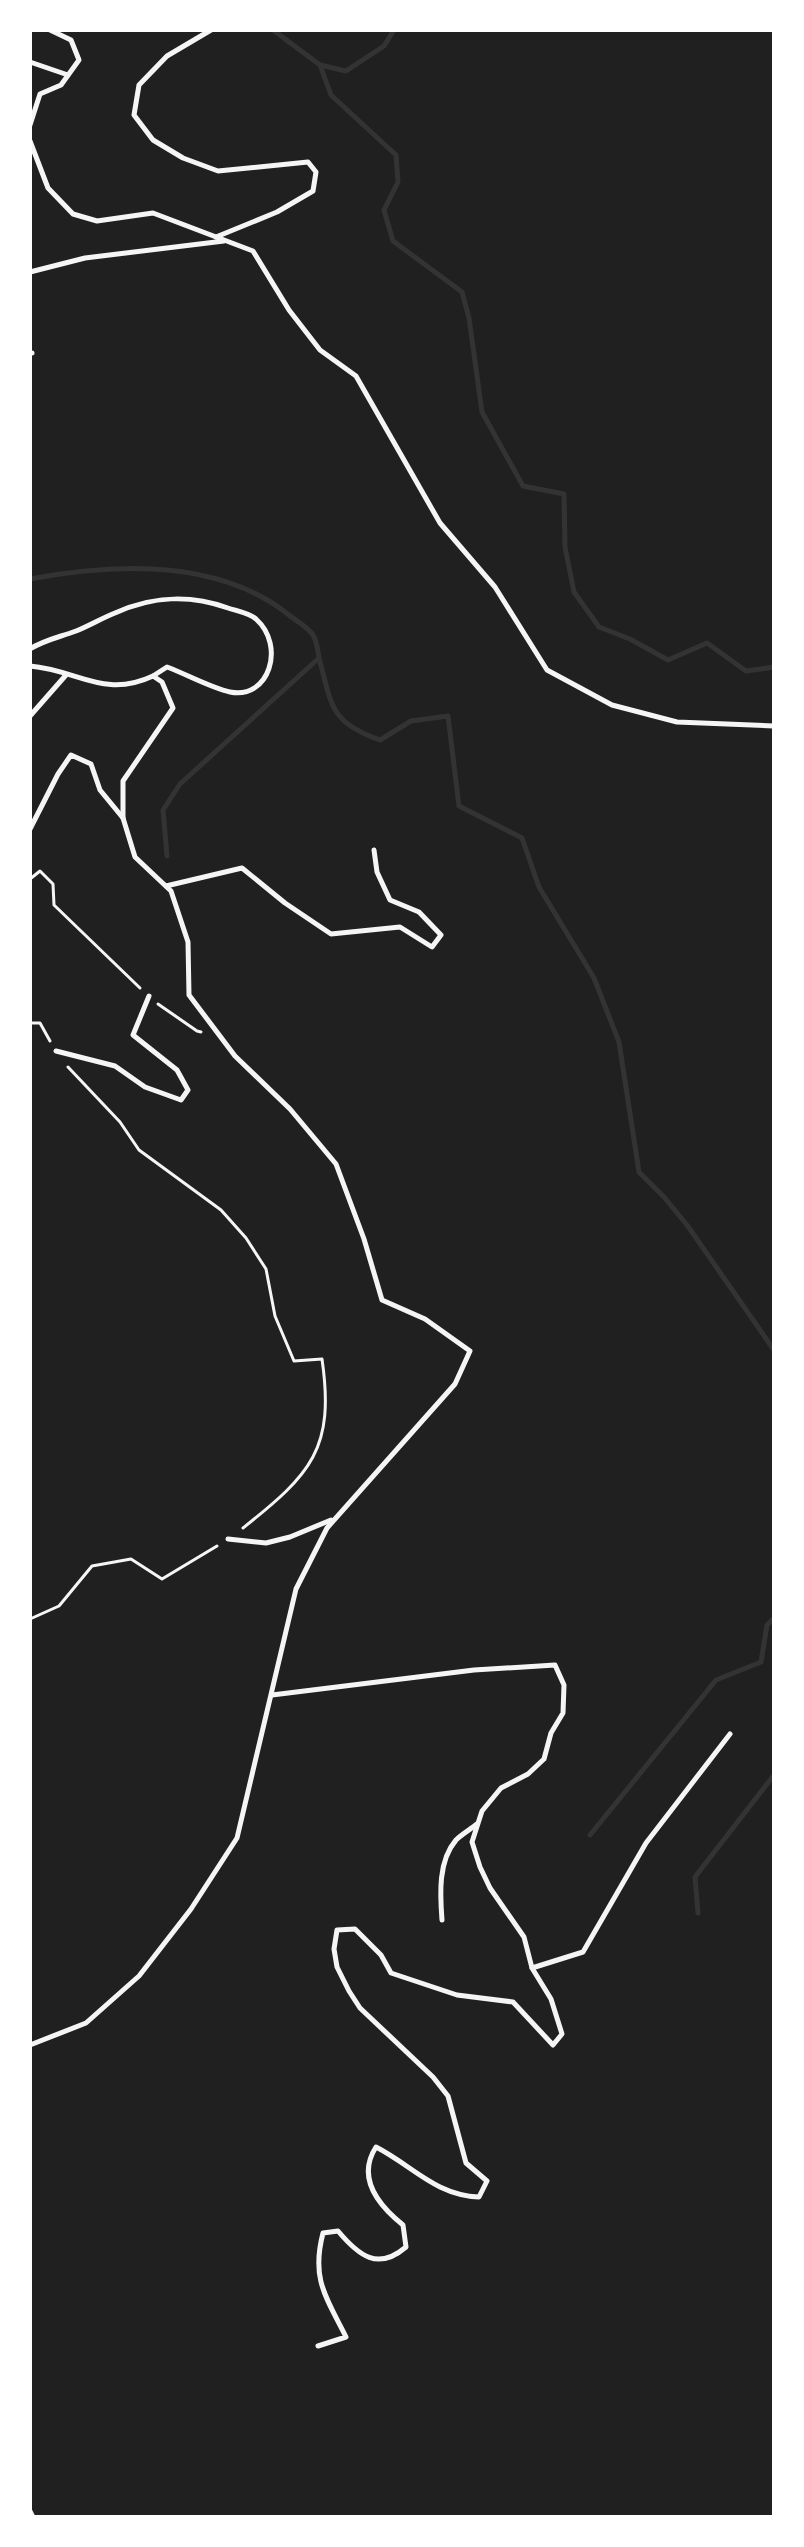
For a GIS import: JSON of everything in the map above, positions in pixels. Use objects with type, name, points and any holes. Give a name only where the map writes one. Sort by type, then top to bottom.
[{"type":"lane","points":[[30,125],[40,94],[61,85],[79,60],[71,40],[50,30]]},
{"type":"lane","points":[[211,30],[167,56],[139,85],[134,115],[153,140],[183,158],[218,171],[308,162],[316,172],[313,191],[277,212],[215,237]]},
{"type":"lane","points":[[30,62],[68,75]]},
{"type":"lane","points":[[30,141],[48,188],[73,214],[97,221],[153,213],[253,251],[289,310],[320,350],[356,376],[440,523],[495,587],[547,670],[612,705],[677,722],[774,726]]},
{"type":"lane","points":[[30,272],[85,258],[225,241]]},
{"type":"lane","points":[[30,649],[39,643],[78,631],[117,611],[159,597],[186,598],[220,605],[254,617],[268,634],[273,654],[271,671],[251,689],[232,693],[167,667],[132,686],[88,682],[47,668],[30,666]]},
{"type":"lane","points":[[30,716],[66,675]]},
{"type":"lane","points":[[30,2045],[86,2023],[139,1976],[191,1909],[237,1838],[296,1589],[327,1528],[455,1384],[470,1351],[425,1319],[382,1300],[364,1239],[336,1164],[290,1109],[235,1056],[189,995],[188,942],[171,891],[135,857],[123,818],[123,781],[173,708],[162,682],[153,676]]},
{"type":"lane","points":[[30,829],[71,755],[91,764],[100,790],[123,818]]},
{"type":"lane","points":[[165,886],[242,868],[285,903],[331,934],[400,927],[432,947],[441,935],[419,912],[390,900],[377,872],[374,850]]},
{"type":"lane","points":[[56,1051],[115,1066],[145,1087],[181,1100],[188,1090],[177,1070],[133,1035],[149,996]]},
{"type":"lane","points":[[228,1539],[266,1543],[335,1519]]},
{"type":"lane","points":[[272,1695],[474,1670],[555,1665],[564,1685],[563,1713],[551,1733],[544,1759],[528,1774],[501,1788],[482,1811],[472,1842],[490,1888],[524,1937],[532,1968],[551,1999],[562,2034],[553,2045],[513,2002],[457,1995],[391,1973],[381,1955],[355,1929],[337,1930],[334,1949],[337,1967],[354,1999],[433,2077],[448,2096],[466,2163],[487,2181],[479,2197],[457,2196],[427,2181],[396,2157],[376,2147],[368,2160],[368,2179],[385,2211],[403,2225],[406,2247],[393,2258],[377,2260],[353,2248],[338,2231],[323,2233],[317,2256],[319,2283],[346,2337],[318,2346]]},
{"type":"lane","points":[[532,1968],[583,1952],[646,1843],[730,1734]]},
{"type":"lane","points":[[442,1920],[440,1899],[443,1868],[456,1840],[478,1824]]},
{"type":"path","points":[[30,879],[40,871],[53,884],[54,905],[168,1013],[197,1031],[218,1033]]},
{"type":"path","points":[[30,1023],[40,1023],[56,1051],[120,1122],[139,1150],[221,1210],[246,1238],[266,1269],[275,1316],[294,1361],[322,1359],[327,1406],[323,1433],[311,1460],[291,1489],[228,1539],[162,1579],[131,1559],[92,1566],[59,1606],[30,1619]]},
{"type":"path","points":[[30,2509],[34,2517]]},
{"type":"shaded area","points":[[30,30],[774,30],[774,2517],[30,2517]]},
{"type":"waterway","points":[[273,30],[320,65],[331,95],[396,155],[398,182],[384,210],[393,241],[462,292],[469,318],[482,412],[523,486],[564,494],[565,547],[574,592],[599,627],[630,639],[668,660],[707,643],[746,671],[774,667]]},
{"type":"waterway","points":[[320,65],[346,71],[384,46],[394,30]]},
{"type":"waterway","points":[[30,579],[131,568],[198,574],[231,583],[261,596],[311,632],[335,710],[351,726],[380,740],[411,721],[448,716],[459,806],[522,838],[539,887],[594,978],[619,1042],[639,1172],[687,1225],[774,1350]]},
{"type":"waterway","points":[[167,856],[163,810],[180,784],[319,658]]},
{"type":"waterway","points":[[590,1835],[716,1680],[761,1662],[767,1625],[774,1618]]},
{"type":"waterway","points":[[698,1913],[695,1877],[774,1775]]}]
